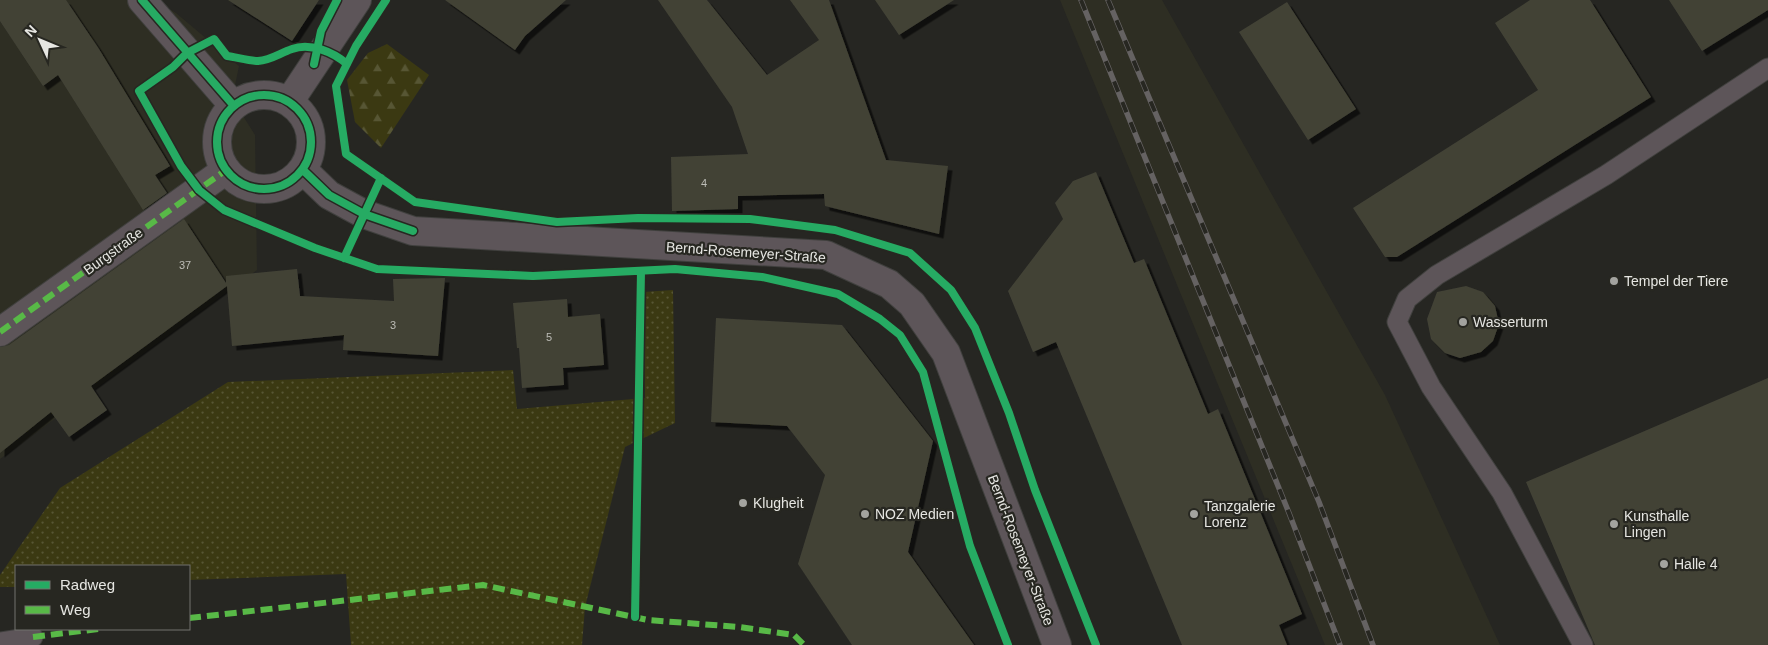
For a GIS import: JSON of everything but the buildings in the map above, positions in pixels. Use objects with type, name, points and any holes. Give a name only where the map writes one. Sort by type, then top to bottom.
[{"type":"street","points":[[142,0],[234,106]]},
{"type":"street","points":[[289,102],[357,0]]},
{"type":"street","points":[[261,95],[279,97],[289,102],[301,112],[308,126],[311,141],[310,156],[303,170],[290,182],[274,188],[256,188],[239,182],[226,170],[220,158],[217,144],[218,129],[225,116],[234,106],[244,100],[261,95]]},
{"type":"street","name":"Burgstraße","points":[[0,332],[226,170]]},
{"type":"street","name":"Bernd-Rosemeyer-Straße","points":[[303,170],[329,195],[357,210],[413,231],[826,255],[889,284],[912,304],[946,353],[1057,645]]},
{"type":"lane","points":[[1582,645],[1502,493],[1431,387],[1397,322],[1407,299],[1437,275],[1606,175],[1768,68]]},
{"type":"lane","points":[[0,642],[34,637]]},
{"type":"shaded area","points":[[0,0],[155,0],[176,13],[239,66],[235,85],[243,116],[255,135],[257,270],[0,459]]},
{"type":"shaded area","points":[[1060,0],[1162,0],[1385,395],[1500,645],[1325,645]]},
{"type":"green space","points":[[387,44],[429,75],[381,148],[355,122],[347,80],[368,53]]},
{"type":"green space","points":[[673,290],[675,423],[625,447],[585,607],[582,645],[351,645],[346,574],[190,580],[190,565],[15,565],[15,587],[0,587],[0,575],[60,488],[228,382],[513,370],[517,409],[645,398],[643,292]]},
{"type":"railway","points":[[1081,0],[1289,513],[1340,645]]},
{"type":"railway","points":[[1108,0],[1319,502],[1373,645]]},
{"type":"marked path","points":[[0,332],[226,170]]},
{"type":"marked path","points":[[190,618],[483,585],[648,620],[739,627],[794,635],[804,645]]},
{"type":"marked path","points":[[33,637],[90,630]]},
{"type":"cycle path","points":[[142,0],[234,106]]},
{"type":"cycle path","points":[[314,64],[321,31],[337,0]]},
{"type":"cycle path","points":[[386,0],[356,46],[336,86],[346,154],[415,202],[557,222],[638,218],[750,219],[835,230],[910,253],[951,290],[975,328],[1009,413],[1035,490],[1096,645]]},
{"type":"cycle path","points":[[347,64],[321,49],[306,47],[292,49],[263,60],[246,60],[227,56],[214,39],[187,53],[173,67],[139,91],[181,166],[199,190],[224,210],[315,248],[377,269],[533,276],[675,269],[762,277],[838,294],[880,319],[900,335],[923,372],[970,546],[1008,645]]},
{"type":"cycle path","points":[[264,95],[282,99],[297,109],[307,124],[311,142],[307,160],[297,175],[282,185],[264,189],[246,185],[231,175],[221,160],[217,142],[221,124],[231,109],[246,99],[264,95]]},
{"type":"cycle path","points":[[303,170],[329,195],[364,214],[413,231]]},
{"type":"cycle path","points":[[344,258],[381,178]]},
{"type":"cycle path","points":[[635,617],[641,271]]},
{"type":"place","name":"Tempel der Tiere","points":[[1614,281]]},
{"type":"place","name":"Wasserturm","points":[[1463,322]]},
{"type":"place","name":"Klugheit","points":[[743,503]]},
{"type":"place","name":"NOZ Medien","points":[[865,514]]},
{"type":"place","name":"Tanzgalerie Lorenz","points":[[1194,514]]},
{"type":"place","name":"Kunsthalle Lingen","points":[[1614,524]]},
{"type":"place","name":"Halle 4","points":[[1664,564]]}]
